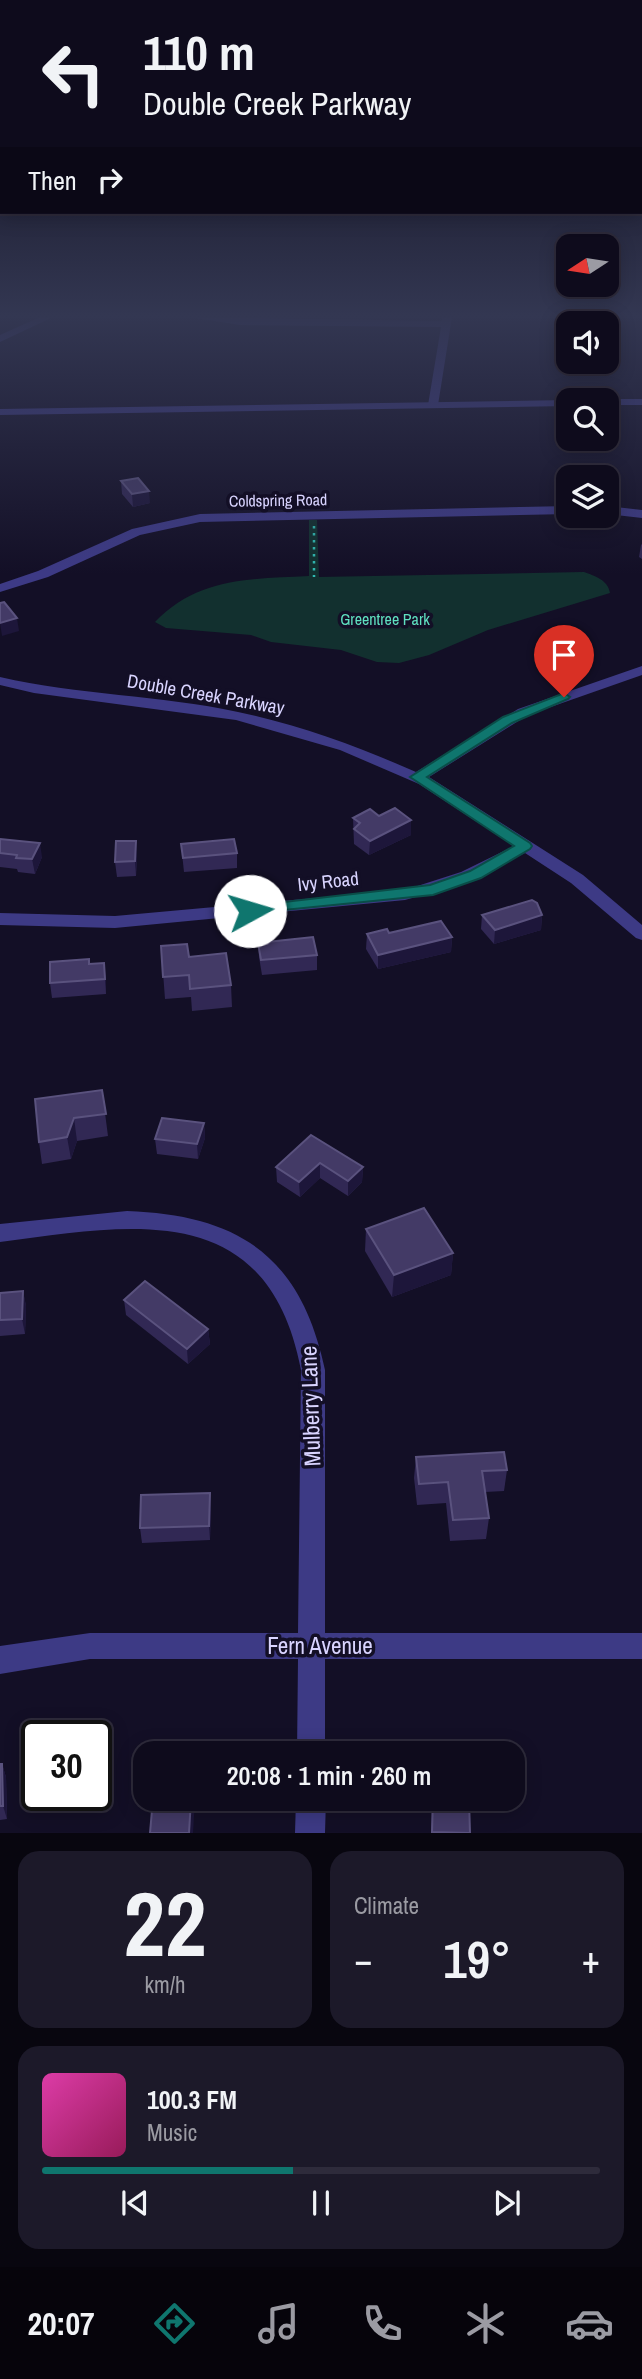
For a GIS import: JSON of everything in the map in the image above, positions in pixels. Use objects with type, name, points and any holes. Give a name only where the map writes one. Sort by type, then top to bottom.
[{"type":"street","points":[[0,412],[556,403]]},
{"type":"street","name":"Coldspring Road","points":[[0,588],[43,574],[136,532],[200,518],[556,510]]},
{"type":"street","points":[[619,511],[642,514]]},
{"type":"street","points":[[418,777],[523,712],[642,670]]},
{"type":"street","name":"Double Creek Parkway","points":[[0,681],[34,689],[237,716],[345,747],[418,777],[577,879],[642,934]]},
{"type":"street","name":"Ivy Road","points":[[0,919],[115,922],[405,895],[447,886],[525,846]]},
{"type":"street","name":"Mulberry Lane","points":[[0,1233],[128,1219],[176,1223],[236,1245],[267,1268],[294,1301],[307,1331],[313,1370],[311,1741]]},
{"type":"street","name":"Fern Avenue","points":[[0,1660],[90,1646],[642,1646]]},
{"type":"street","points":[[310,1833],[311,1811]]},
{"type":"path","points":[[314,520],[314,577]]},
{"type":"green space","name":"Greentree Park","points":[[309,520],[317,520],[319,577],[584,572],[604,582],[610,593],[488,630],[429,655],[399,663],[377,662],[341,650],[271,642],[251,635],[166,628],[155,622],[189,596],[208,588],[247,580],[309,576]]},
{"type":"building","points":[[138,478],[149,491],[132,494],[121,481]]},
{"type":"building","points":[[4,602],[17,618],[0,623],[0,603]]},
{"type":"building","points":[[395,808],[411,820],[370,841],[354,829],[360,823],[353,818],[370,809],[379,816]]},
{"type":"building","points":[[0,839],[40,843],[32,859],[16,858],[17,855],[0,853]]},
{"type":"building","points":[[234,839],[237,853],[183,858],[181,844]]},
{"type":"building","points":[[116,841],[136,841],[135,861],[115,862]]},
{"type":"building","points":[[532,900],[537,903],[542,915],[495,930],[482,915]]},
{"type":"building","points":[[441,921],[452,937],[378,955],[367,934],[387,929],[389,933]]},
{"type":"building","points":[[313,937],[317,955],[261,960],[258,943]]},
{"type":"building","points":[[187,944],[189,957],[226,953],[231,985],[190,989],[189,975],[163,977],[161,946]]},
{"type":"building","points":[[89,959],[89,964],[104,963],[105,979],[50,983],[50,962]]},
{"type":"building","points":[[102,1090],[106,1114],[74,1118],[67,1137],[39,1142],[35,1099]]},
{"type":"building","points":[[162,1118],[204,1123],[197,1144],[155,1139]]},
{"type":"building","points":[[311,1135],[363,1167],[348,1181],[320,1163],[299,1182],[276,1167]]},
{"type":"building","points":[[424,1208],[453,1253],[394,1275],[366,1229]]},
{"type":"building","points":[[145,1281],[208,1329],[187,1349],[124,1300]]},
{"type":"building","points":[[23,1291],[22,1319],[0,1320],[0,1293]]},
{"type":"building","points":[[504,1452],[507,1470],[482,1471],[489,1518],[453,1520],[448,1482],[419,1484],[416,1457]]},
{"type":"building","points":[[210,1493],[209,1526],[140,1528],[141,1495]]},
{"type":"building","points":[[2,1764],[3,1806],[0,1806]]},
{"type":"building","points":[[152,1811],[190,1811],[189,1833],[150,1833]]},
{"type":"building","points":[[433,1811],[469,1811],[470,1833],[432,1832]]},
{"type":"route","points":[[250,911],[433,890],[475,874],[525,846],[418,777],[508,720],[564,697]]}]
